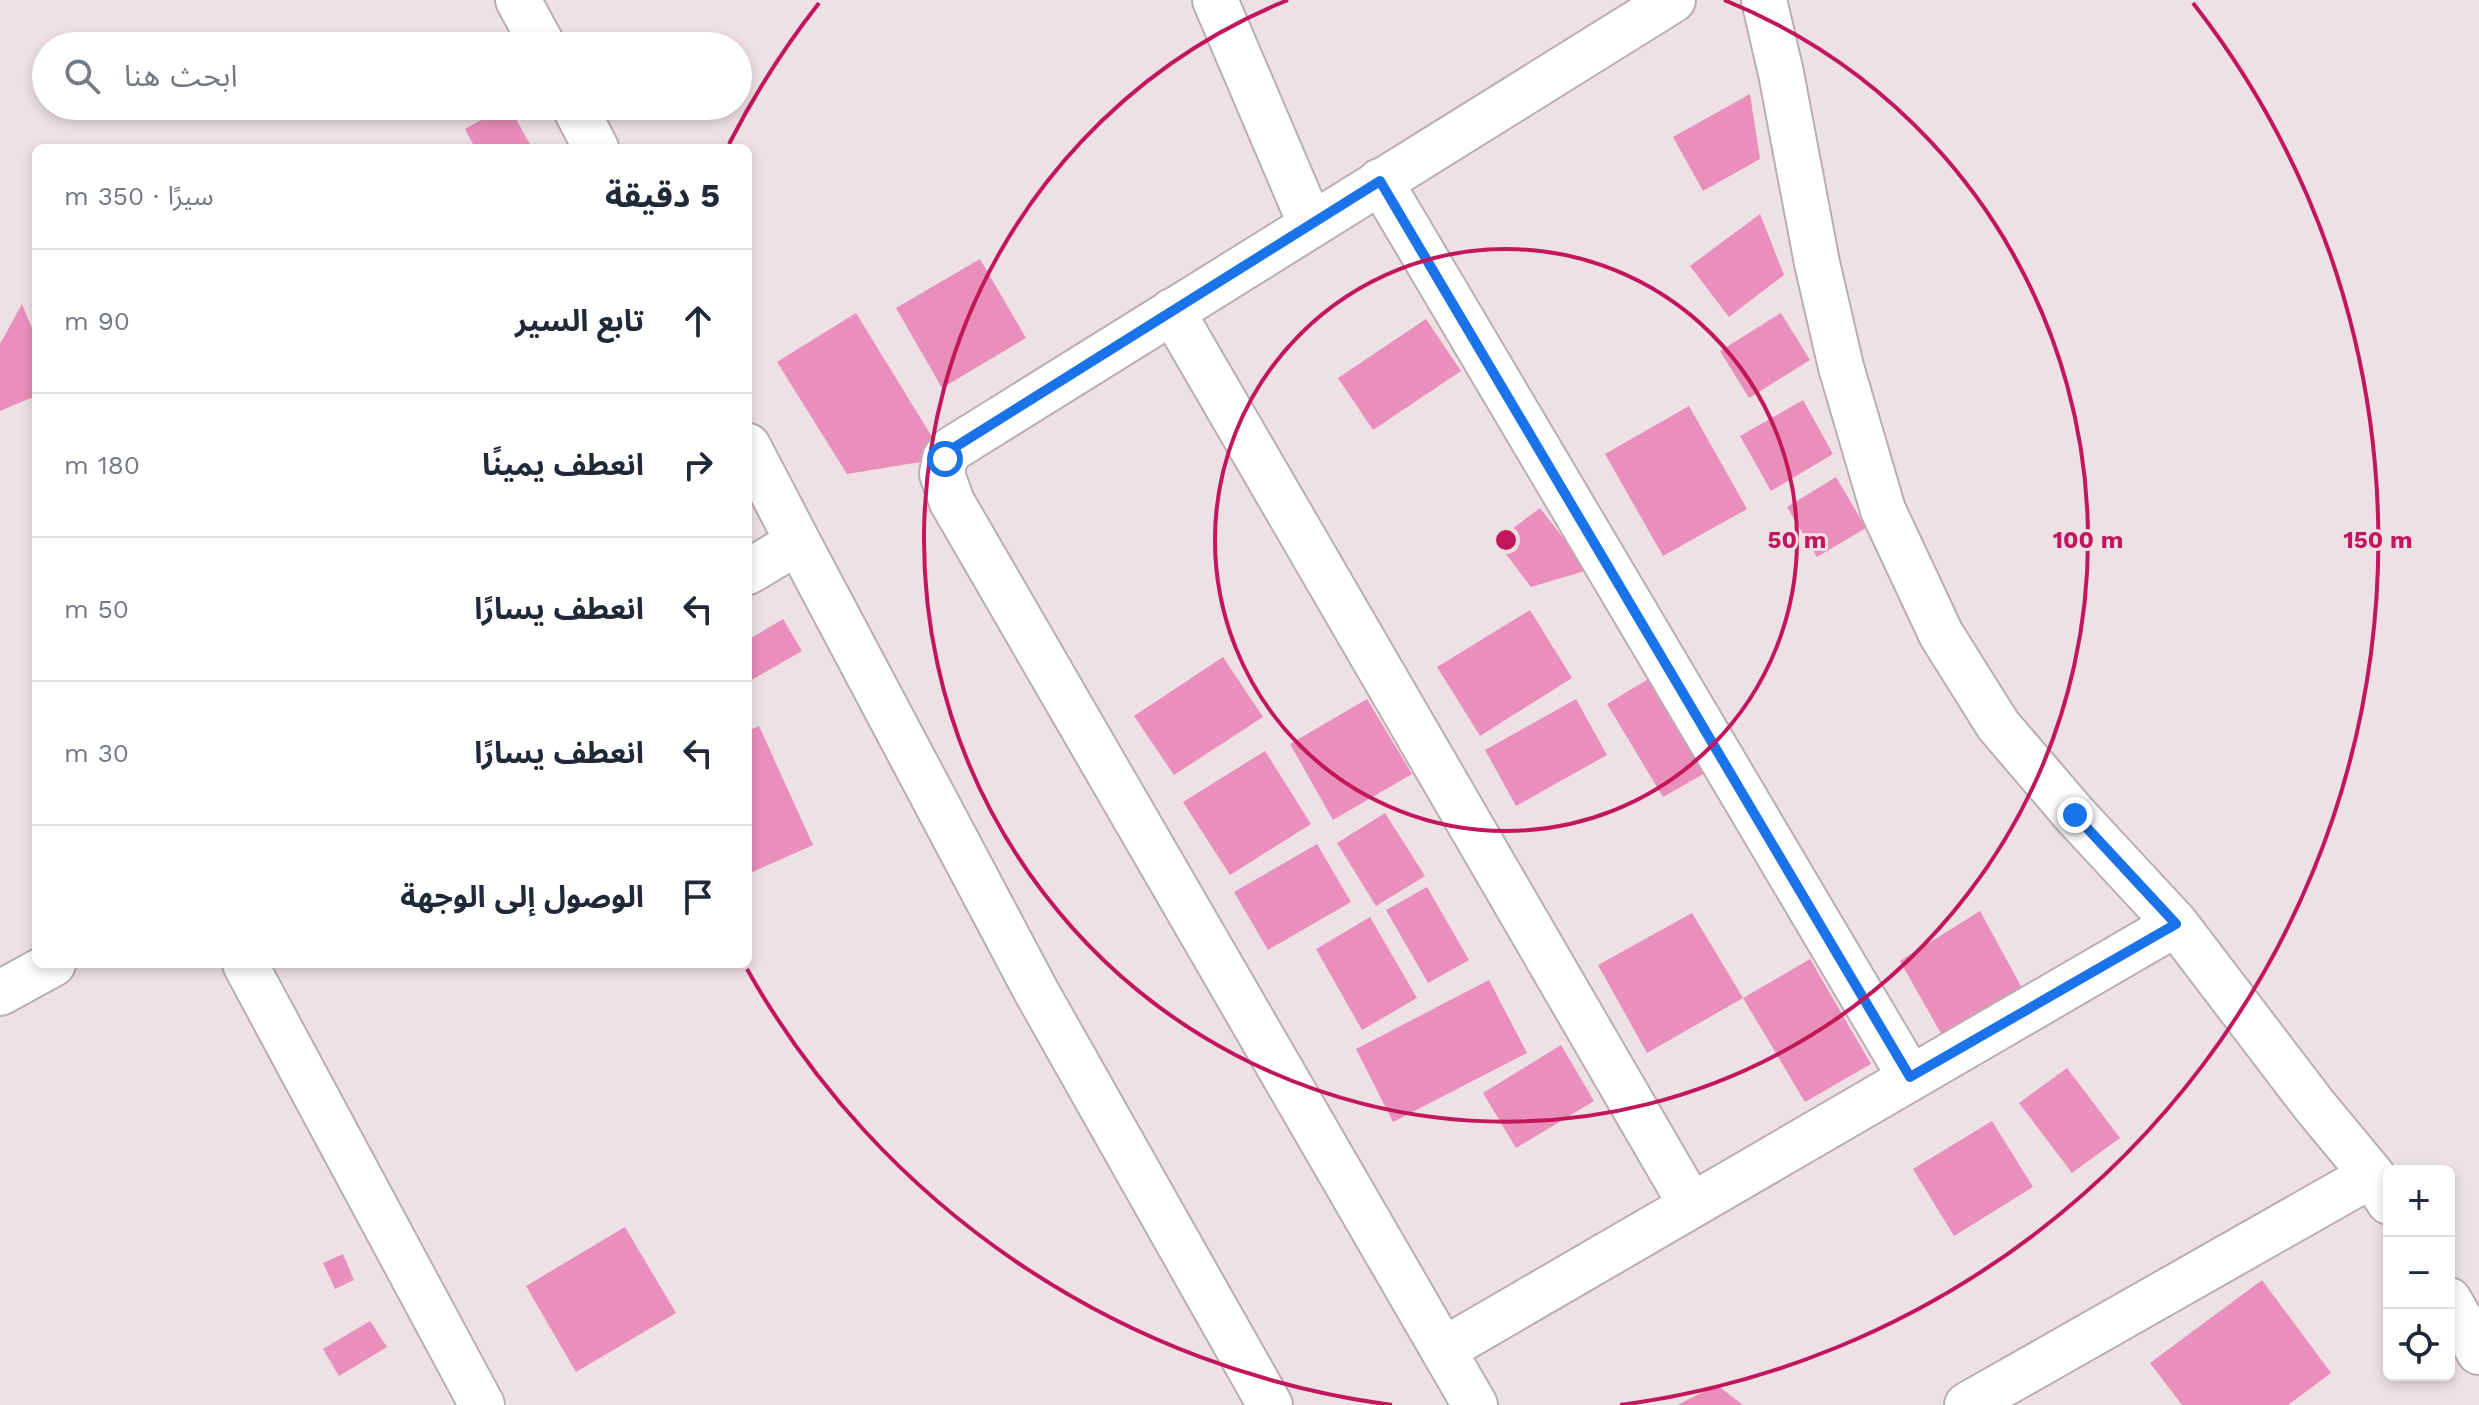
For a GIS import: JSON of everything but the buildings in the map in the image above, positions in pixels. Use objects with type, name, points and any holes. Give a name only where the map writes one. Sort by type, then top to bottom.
[{"type":"street","points":[[518,0],[535,32]]},
{"type":"street","points":[[1215,0],[1311,225]]},
{"type":"street","points":[[1475,1405],[952,502],[942,474],[945,458],[952,449],[1673,0]]},
{"type":"street","points":[[1764,0],[1834,338],[1883,510],[1941,634],[1998,725],[2075,815],[2176,924],[2381,1188],[1967,1405]]},
{"type":"street","points":[[581,120],[594,144]]},
{"type":"street","points":[[1380,181],[1910,1077]]},
{"type":"street","points":[[1172,311],[1691,1205]]},
{"type":"street","points":[[752,454],[1036,991],[1270,1405]]},
{"type":"street","points":[[752,570],[798,542]]},
{"type":"street","points":[[1443,1350],[2176,924]]},
{"type":"street","points":[[0,993],[46,968]]},
{"type":"street","points":[[247,968],[482,1405]]},
{"type":"street","points":[[2454,1309],[2479,1352]]},
{"type":"route","points":[[945,459],[952,449],[1380,181],[1910,1077],[2176,924],[2075,815]]}]
